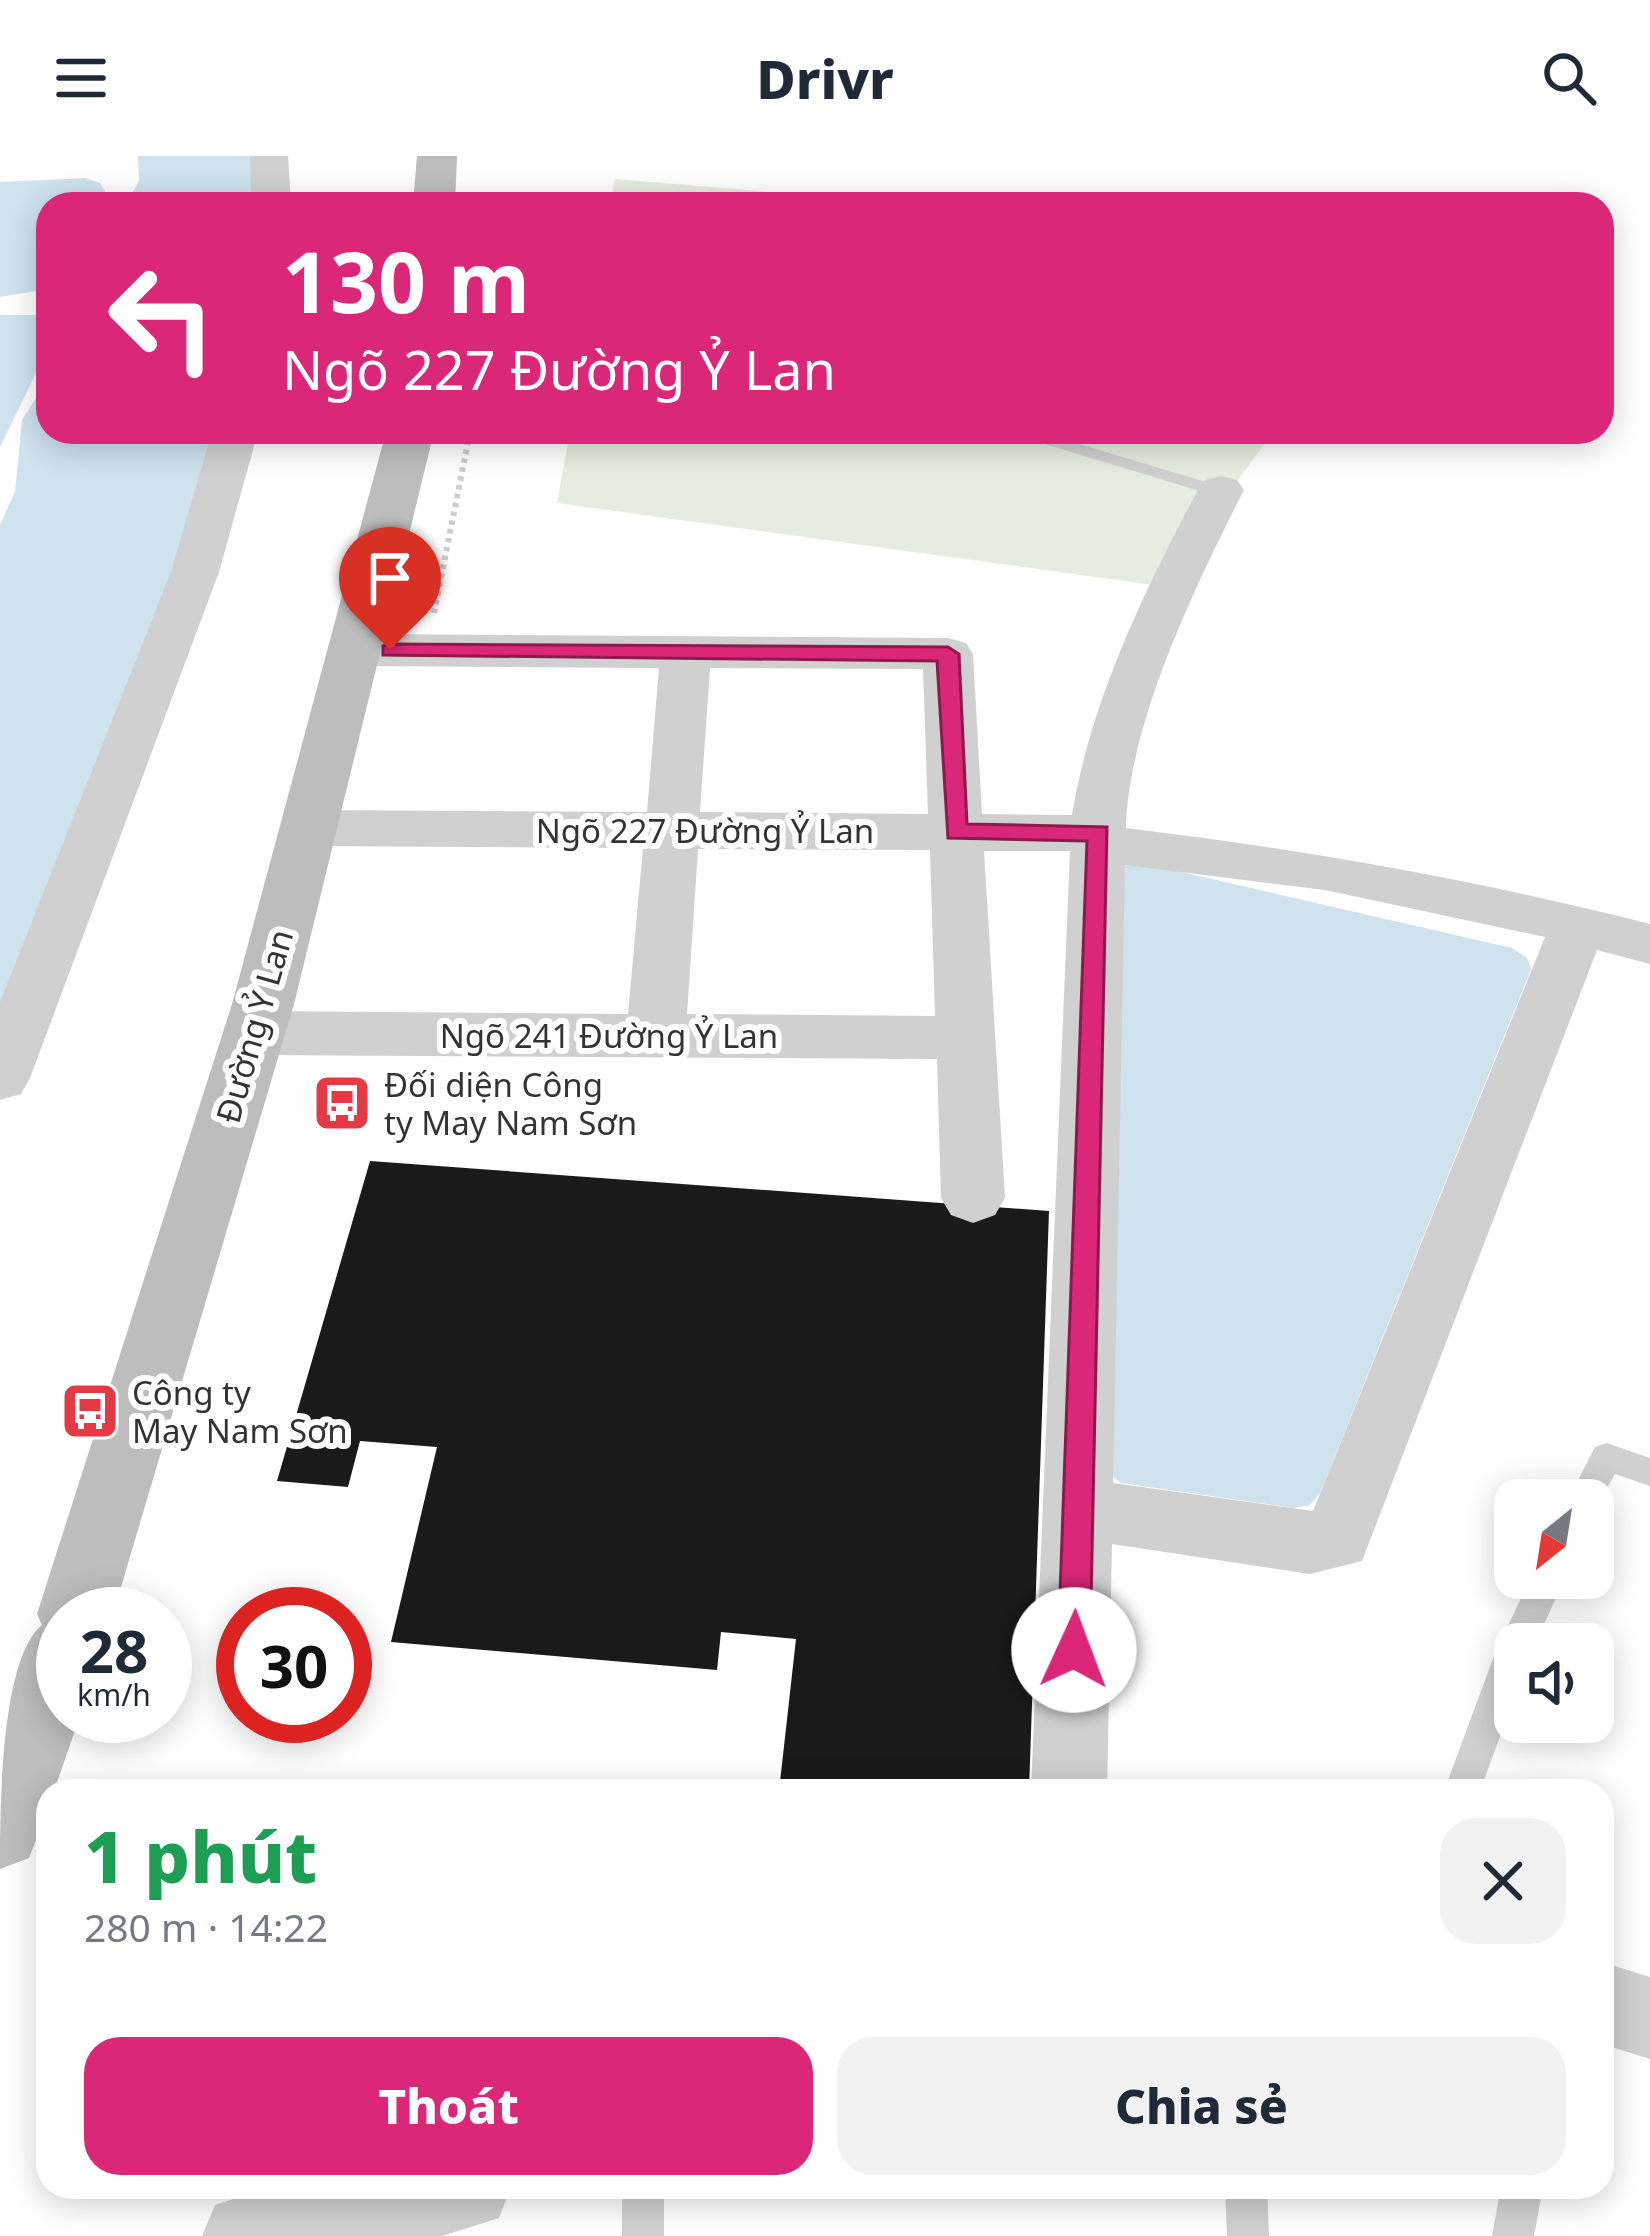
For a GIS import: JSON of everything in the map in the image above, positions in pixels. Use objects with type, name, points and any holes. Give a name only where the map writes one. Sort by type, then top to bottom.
[{"type":"main road","points":[[434,192],[436,156]]},
{"type":"main road","name":"Đường Ỷ Lan","points":[[83,1587],[254,1033],[311,828],[407,444]]},
{"type":"main road","points":[[0,1830],[15,1755],[36,1710]]},
{"type":"street","points":[[269,156],[270,192]]},
{"type":"street","points":[[0,1078],[195,572],[232,444]]},
{"type":"street","points":[[1069,1779],[1098,838],[1119,718],[1154,625],[1221,490]]},
{"type":"street","points":[[356,650],[948,654],[973,1198]]},
{"type":"street","points":[[656,1036],[686,652]]},
{"type":"street","name":"Ngõ 227 Đường Ỷ Lan","points":[[311,828],[956,832],[1098,838],[1325,871],[1650,944]]},
{"type":"street","points":[[1078,1508],[1310,1543],[1337,1539],[1578,926]]},
{"type":"street","name":"Ngõ 241 Đường Ỷ Lan","points":[[254,1033],[965,1038]]},
{"type":"street","points":[[1614,2007],[1650,2018]]},
{"type":"street","points":[[293,2231],[420,2199]]},
{"type":"lane","points":[[1058,444],[1221,490]]},
{"type":"lane","points":[[1596,1479],[1606,1457],[1650,1472]]},
{"type":"lane","points":[[1466,1779],[1494,1705]]},
{"type":"lane","points":[[643,2199],[643,2236]]},
{"type":"lane","points":[[1246,2199],[1248,2236]]},
{"type":"lane","points":[[1513,2236],[1520,2199]]},
{"type":"path","points":[[447,561],[468,444]]},
{"type":"shaded area","points":[[615,179],[769,192],[612,192]]},
{"type":"shaded area","points":[[568,444],[1264,444],[1161,586],[557,503]]},
{"type":"water","points":[[138,156],[250,156],[252,192],[133,192],[139,181]]},
{"type":"water","points":[[85,178],[100,183],[105,192],[36,192],[36,291],[0,297],[0,182]]},
{"type":"water","points":[[0,315],[36,315],[36,373],[0,447]]},
{"type":"water","points":[[36,398],[36,444],[211,444],[181,552],[0,1006],[0,525],[15,492],[22,420]]},
{"type":"water","points":[[1142,863],[1512,948],[1527,958],[1531,969],[1320,1493],[1310,1505],[1294,1508],[1121,1483],[1107,1472],[1124,866]]},
{"type":"building","points":[[370,1161],[1049,1211],[1029,1779],[780,1779],[796,1639],[721,1632],[717,1670],[391,1642],[437,1447],[360,1441],[348,1487],[277,1481]]},
{"type":"place","name":"Đối diện Công ty May Nam Sơn","points":[[342,1103]]},
{"type":"place","name":"Công ty May Nam Sơn","points":[[90,1411]]},
{"type":"route","points":[[390,650],[948,654],[956,832],[1099,833],[1074,1650]]}]
